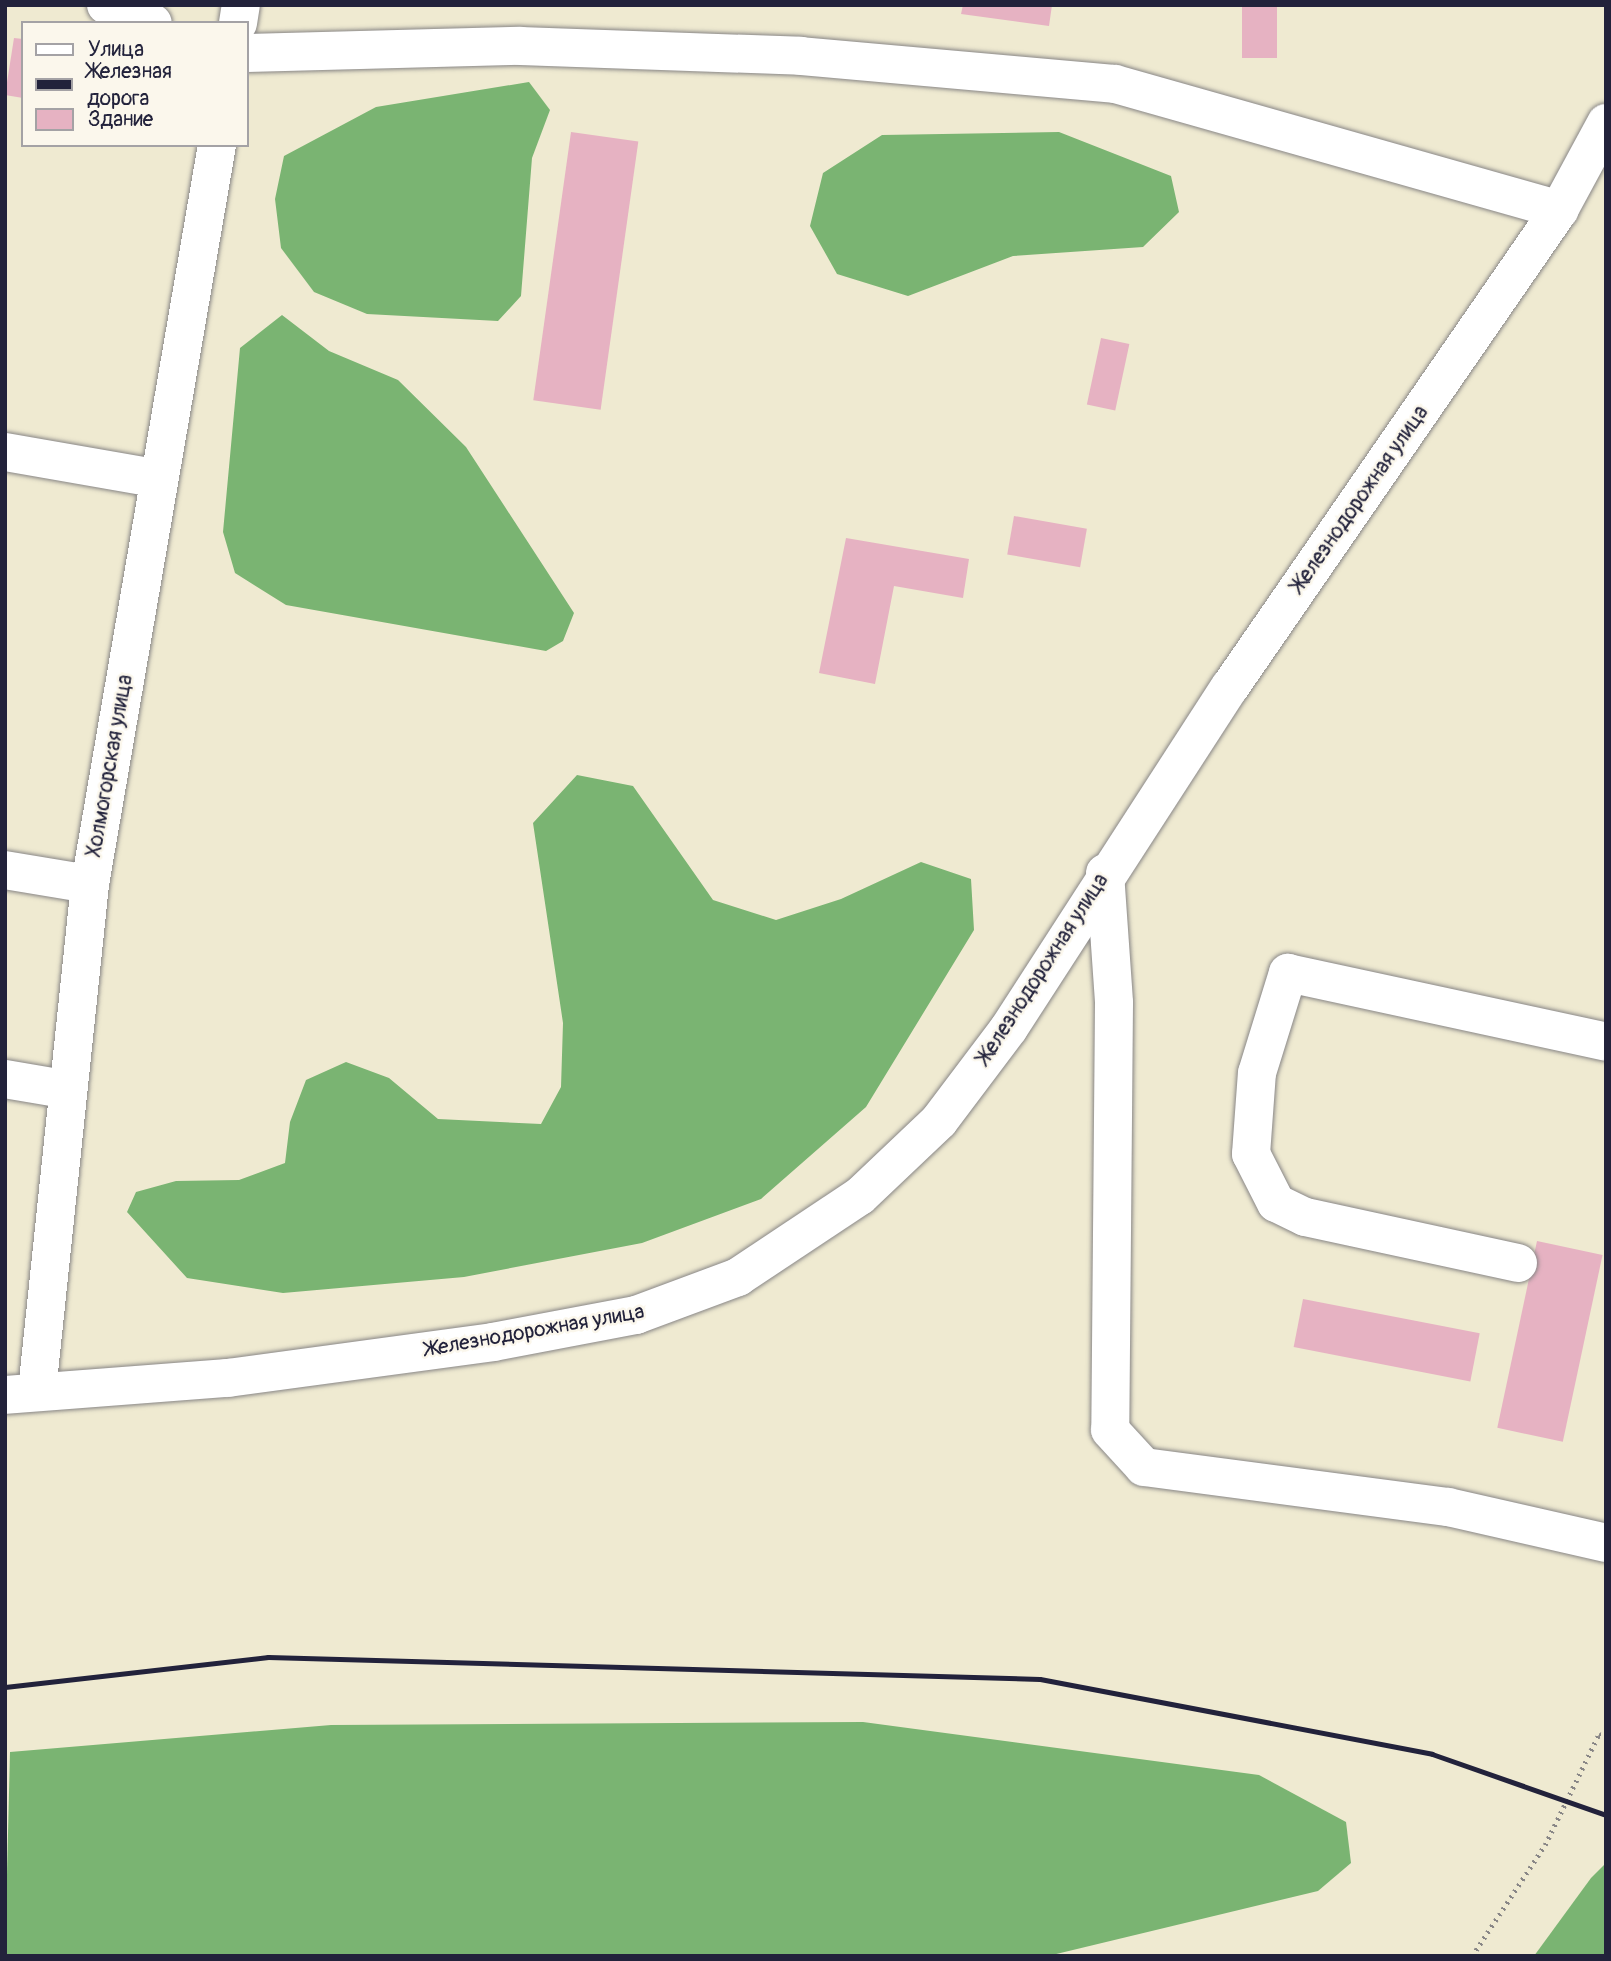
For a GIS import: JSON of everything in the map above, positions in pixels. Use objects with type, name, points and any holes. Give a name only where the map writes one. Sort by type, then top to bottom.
[{"type":"street","points":[[106,5],[148,21]]},
{"type":"street","points":[[248,53],[520,46],[801,56],[1115,84],[1559,210]]},
{"type":"street","name":"Железнодорожная улица","points":[[21,1393],[228,1378],[493,1342],[636,1315],[738,1277],[860,1196],[939,1121],[1009,1028],[1105,873],[1559,210],[1606,123]]},
{"type":"street","name":"Холмогорская улица","points":[[21,1393],[90,884],[217,147]]},
{"type":"street","points":[[5,452],[159,479]]},
{"type":"street","points":[[1105,873],[1114,1003],[1110,1430],[1144,1467],[1448,1507],[1606,1543]]},
{"type":"street","points":[[7,876],[90,884]]},
{"type":"street","points":[[1518,1263],[1305,1217],[1276,1203],[1251,1154],[1257,1073],[1288,973],[1606,1042]]},
{"type":"street","points":[[5,1079],[64,1089]]},
{"type":"path","points":[[1472,1956],[1545,1845],[1599,1734],[1606,1737]]},
{"type":"green space","points":[[529,82],[550,110],[532,158],[521,296],[498,321],[367,314],[314,292],[281,248],[275,199],[284,156],[376,107]]},
{"type":"green space","points":[[1059,132],[1171,176],[1179,212],[1143,247],[1013,256],[908,296],[837,274],[810,226],[823,173],[882,135]]},
{"type":"green space","points":[[282,315],[329,351],[398,380],[466,447],[574,613],[563,641],[546,651],[286,605],[235,573],[223,532],[240,348]]},
{"type":"green space","points":[[577,775],[633,786],[713,900],[776,920],[841,899],[921,862],[971,879],[974,930],[866,1107],[761,1199],[642,1243],[464,1277],[283,1293],[187,1278],[127,1212],[136,1192],[176,1181],[239,1180],[285,1163],[290,1122],[306,1080],[346,1062],[389,1078],[438,1119],[541,1124],[561,1087],[563,1023],[533,823]]},
{"type":"green space","points":[[863,1722],[1259,1775],[1346,1822],[1351,1863],[1318,1891],[1048,1956],[5,1956],[10,1752],[331,1725]]},
{"type":"green space","points":[[1606,1863],[1606,1956],[1534,1956],[1591,1878]]},
{"type":"building","points":[[963,5],[1052,5],[1049,26],[961,14]]},
{"type":"building","points":[[1242,5],[1277,5],[1277,58],[1242,58]]},
{"type":"building","points":[[14,38],[21,39],[21,98],[5,95]]},
{"type":"building","points":[[571,132],[638,141],[601,410],[533,400]]},
{"type":"building","points":[[1101,338],[1129,344],[1115,411],[1087,405]]},
{"type":"building","points":[[1014,516],[1087,529],[1080,567],[1007,554]]},
{"type":"building","points":[[846,538],[969,559],[963,598],[894,586],[875,684],[819,673]]},
{"type":"building","points":[[1537,1241],[1603,1255],[1563,1442],[1497,1428]]},
{"type":"building","points":[[1303,1299],[1480,1333],[1470,1381],[1294,1347]]},
{"type":"railway","points":[[5,1687],[268,1657],[1040,1679],[1432,1754],[1606,1815]]}]
